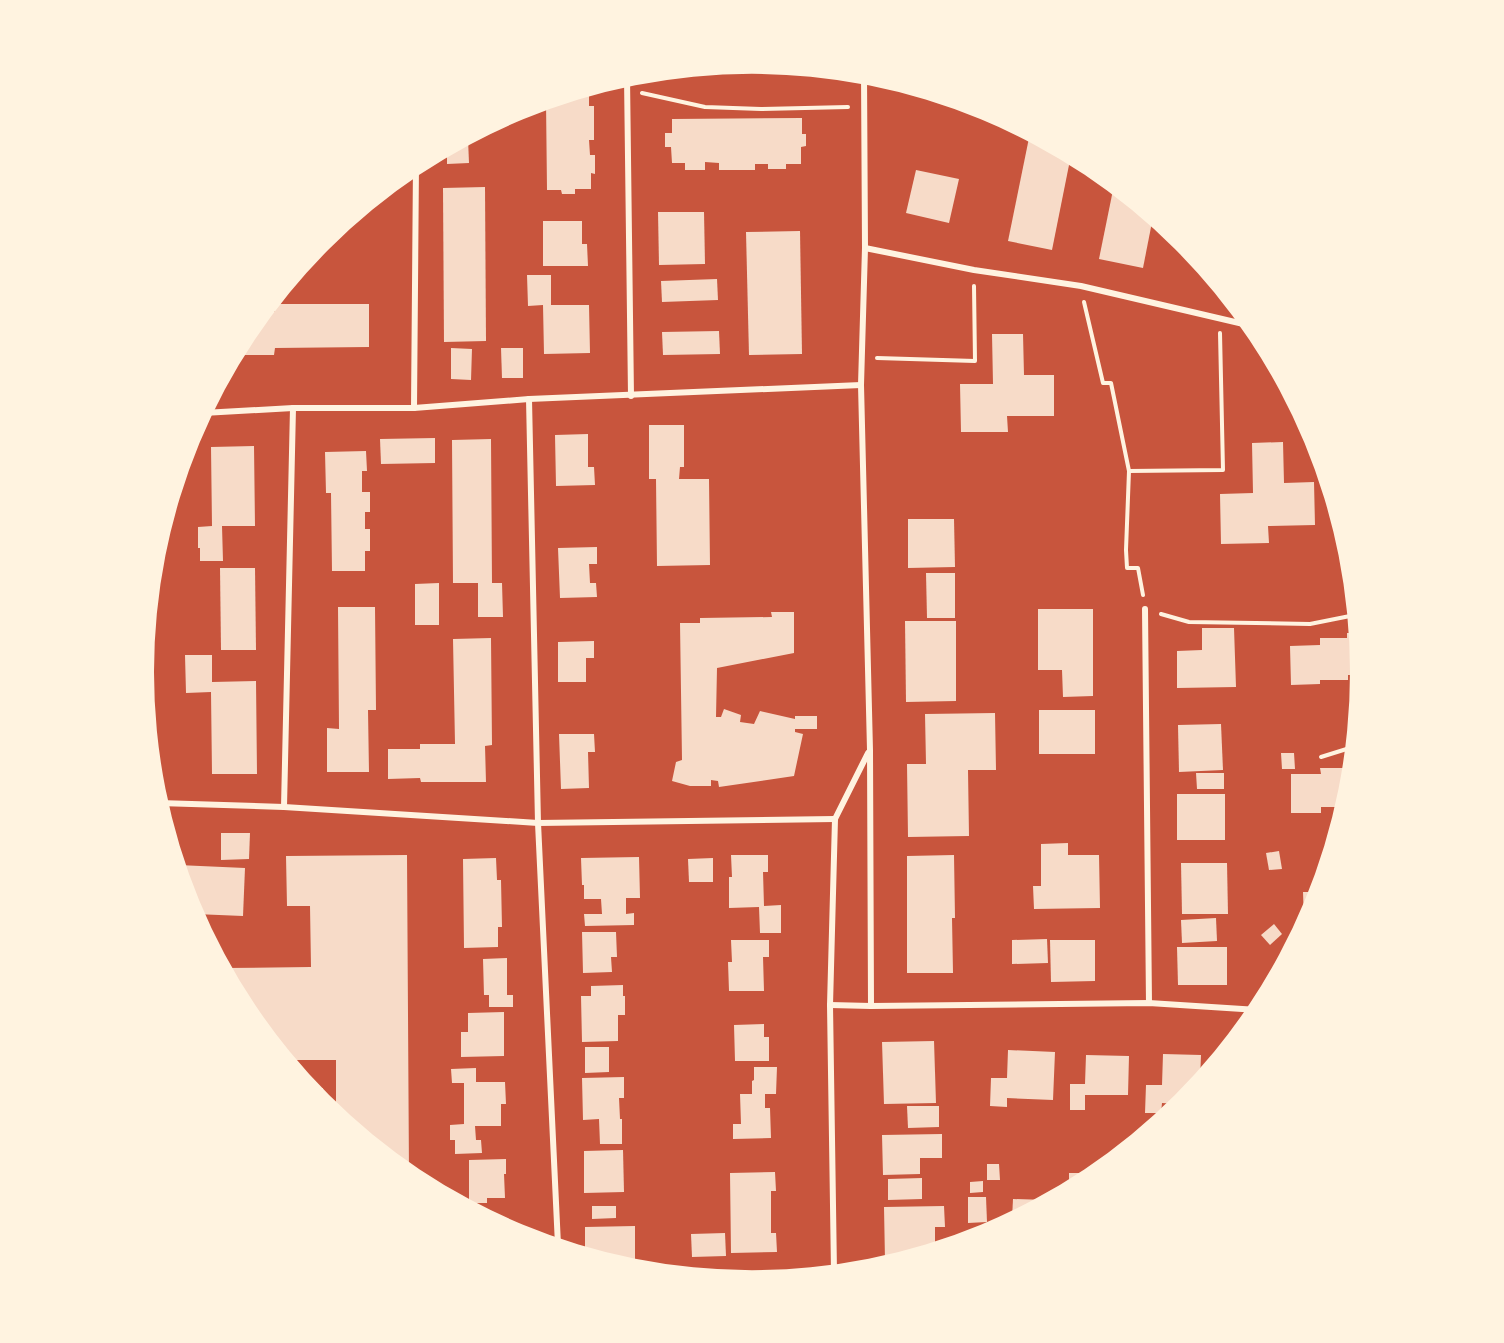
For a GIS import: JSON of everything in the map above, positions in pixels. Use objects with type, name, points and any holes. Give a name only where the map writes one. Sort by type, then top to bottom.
[{"type":"street","points":[[864,84],[865,248],[861,385],[870,750],[871,1006]]},
{"type":"street","points":[[627,87],[631,396]]},
{"type":"street","points":[[414,408],[416,177]]},
{"type":"street","points":[[865,248],[974,270],[1081,286],[1237,323]]},
{"type":"street","points":[[214,412],[294,408],[414,408],[529,399],[861,385]]},
{"type":"street","points":[[529,399],[538,823],[558,1237]]},
{"type":"street","points":[[284,807],[294,408]]},
{"type":"street","points":[[1145,609],[1149,1003]]},
{"type":"street","points":[[834,1263],[830,1005],[835,819],[870,750]]},
{"type":"street","points":[[169,803],[284,807],[538,823],[835,819]]},
{"type":"street","points":[[830,1005],[1149,1003],[1245,1009]]},
{"type":"path","points":[[627,90],[705,108],[864,107]]},
{"type":"path","points":[[862,357],[975,361],[974,270]]},
{"type":"path","points":[[1081,286],[1103,383],[1111,383],[1129,471],[1127,568],[1138,568],[1145,609],[1189,622],[1310,624],[1347,617]]},
{"type":"path","points":[[1129,471],[1223,470],[1220,319]]},
{"type":"path","points":[[1321,758],[1345,750]]},
{"type":"building","points":[[589,96],[589,106],[594,106],[594,140],[589,140],[590,155],[595,155],[595,174],[591,173],[591,189],[575,189],[575,194],[562,194],[561,190],[547,190],[546,110]]},
{"type":"building","points":[[802,118],[802,134],[806,134],[806,146],[801,147],[801,164],[786,164],[786,169],[768,169],[768,164],[755,164],[755,170],[719,170],[719,163],[705,162],[705,170],[685,170],[685,163],[672,163],[671,147],[665,147],[665,133],[672,133],[672,119]]},
{"type":"building","points":[[1028,142],[1069,165],[1052,250],[1008,241]]},
{"type":"building","points":[[468,146],[469,163],[447,164],[447,158]]},
{"type":"building","points":[[916,170],[959,179],[949,223],[906,213]]},
{"type":"building","points":[[485,187],[486,341],[444,342],[443,188]]},
{"type":"building","points":[[1112,194],[1151,227],[1143,268],[1099,259]]},
{"type":"building","points":[[658,212],[704,212],[705,264],[659,265]]},
{"type":"building","points":[[543,221],[582,221],[582,244],[587,244],[588,266],[543,266]]},
{"type":"building","points":[[800,231],[802,354],[749,355],[746,232]]},
{"type":"building","points":[[527,275],[551,275],[551,305],[589,305],[590,353],[544,354],[543,305],[528,306]]},
{"type":"building","points":[[717,279],[718,300],[662,302],[661,281]]},
{"type":"building","points":[[280,304],[369,304],[369,347],[275,348],[274,355],[245,355]]},
{"type":"building","points":[[719,331],[720,354],[663,355],[662,332]]},
{"type":"building","points":[[992,334],[1023,334],[1024,375],[1054,375],[1054,416],[1007,416],[1008,432],[961,432],[960,384],[993,384]]},
{"type":"building","points":[[451,348],[472,349],[471,380],[451,379]]},
{"type":"building","points":[[501,348],[523,348],[523,378],[502,378]]},
{"type":"building","points":[[649,425],[684,425],[684,467],[680,467],[679,479],[709,479],[710,565],[657,566],[656,479],[649,479]]},
{"type":"building","points":[[588,434],[588,467],[594,467],[595,485],[556,486],[555,435]]},
{"type":"building","points":[[435,438],[435,463],[381,464],[380,439]]},
{"type":"building","points":[[491,439],[492,583],[502,583],[503,617],[478,617],[478,583],[453,583],[452,440]]},
{"type":"building","points":[[1283,442],[1284,483],[1314,482],[1315,525],[1268,526],[1269,543],[1221,544],[1220,494],[1253,493],[1252,443]]},
{"type":"building","points":[[254,446],[255,526],[222,526],[223,561],[200,561],[198,527],[212,526],[211,447]]},
{"type":"building","points":[[366,451],[367,471],[362,471],[362,492],[370,492],[370,512],[365,512],[365,529],[370,529],[370,551],[365,551],[365,571],[332,571],[331,493],[326,493],[325,452]]},
{"type":"building","points":[[908,519],[954,519],[955,567],[908,568]]},
{"type":"building","points":[[597,547],[597,564],[589,564],[590,583],[596,583],[597,597],[560,598],[558,548]]},
{"type":"building","points":[[220,568],[255,568],[256,650],[221,650]]},
{"type":"building","points":[[926,573],[955,573],[955,618],[927,618]]},
{"type":"building","points":[[439,583],[439,625],[415,625],[415,584]]},
{"type":"building","points":[[338,607],[375,607],[376,710],[368,710],[369,772],[327,772],[327,728],[339,729]]},
{"type":"building","points":[[1038,609],[1093,609],[1093,696],[1063,697],[1062,670],[1038,670]]},
{"type":"building","points":[[771,612],[794,612],[794,653],[717,668],[716,717],[721,717],[724,709],[741,715],[740,722],[754,724],[760,711],[795,719],[795,716],[817,716],[817,729],[795,729],[795,732],[803,734],[794,776],[719,787],[718,781],[711,780],[711,786],[690,786],[672,781],[676,762],[682,760],[680,623],[700,623],[700,618],[772,617]]},
{"type":"building","points":[[905,621],[956,621],[956,701],[906,702]]},
{"type":"building","points":[[1202,628],[1234,628],[1236,687],[1177,688],[1177,651],[1202,650]]},
{"type":"building","points":[[1347,633],[1349,633],[1350,672],[1348,680],[1320,680],[1320,684],[1291,685],[1290,646],[1320,645],[1320,638],[1347,638]]},
{"type":"building","points":[[491,638],[492,745],[485,746],[486,782],[421,782],[420,778],[388,779],[388,749],[420,749],[420,744],[455,744],[453,639]]},
{"type":"building","points":[[594,641],[594,658],[586,658],[586,682],[558,682],[558,642]]},
{"type":"building","points":[[185,655],[212,655],[212,682],[256,681],[257,774],[212,774],[211,692],[186,693]]},
{"type":"building","points":[[1039,710],[1095,710],[1095,754],[1039,754]]},
{"type":"building","points":[[995,713],[996,770],[968,770],[969,836],[908,837],[907,764],[926,764],[925,714]]},
{"type":"building","points":[[1221,724],[1223,770],[1179,772],[1178,725]]},
{"type":"building","points":[[559,734],[594,734],[595,752],[588,752],[589,788],[561,789]]},
{"type":"building","points":[[1281,753],[1294,753],[1295,769],[1282,769]]},
{"type":"building","points":[[1320,768],[1342,768],[1334,807],[1321,807],[1321,813],[1291,813],[1291,774],[1321,774]]},
{"type":"building","points":[[1196,773],[1224,773],[1224,789],[1197,789]]},
{"type":"building","points":[[1177,794],[1225,794],[1225,840],[1177,840]]},
{"type":"building","points":[[221,833],[250,833],[249,859],[221,860]]},
{"type":"building","points":[[1068,843],[1068,855],[1099,855],[1100,908],[1034,909],[1033,886],[1041,886],[1041,844]]},
{"type":"building","points":[[1279,851],[1282,869],[1269,870],[1266,853]]},
{"type":"building","points":[[407,855],[409,1161],[336,1101],[336,1060],[297,1060],[255,1004],[233,968],[311,967],[310,906],[287,906],[286,856]]},
{"type":"building","points":[[731,855],[768,855],[768,872],[763,872],[764,906],[781,905],[781,933],[760,933],[759,907],[729,908],[729,877],[732,877]]},
{"type":"building","points":[[954,855],[953,973],[907,973],[907,856]]},
{"type":"building","points":[[639,857],[640,898],[626,898],[626,914],[634,913],[634,925],[585,926],[584,914],[602,914],[601,899],[584,899],[581,858]]},
{"type":"building","points":[[496,858],[497,880],[501,880],[502,927],[498,927],[498,947],[464,948],[463,859]]},
{"type":"building","points":[[713,858],[713,882],[689,882],[688,859]]},
{"type":"building","points":[[1181,863],[1227,863],[1228,914],[1182,914]]},
{"type":"building","points":[[187,865],[245,868],[243,916],[206,914]]},
{"type":"building","points":[[1216,918],[1217,941],[1182,943],[1181,920]]},
{"type":"building","points":[[1274,924],[1282,934],[1270,945],[1261,935]]},
{"type":"building","points":[[582,932],[616,932],[617,957],[611,957],[612,972],[583,973]]},
{"type":"building","points":[[1047,939],[1048,963],[1012,964],[1012,940]]},
{"type":"building","points":[[731,940],[769,940],[769,957],[763,957],[764,991],[729,991],[728,962],[732,962]]},
{"type":"building","points":[[1050,940],[1095,940],[1095,981],[1051,982]]},
{"type":"building","points":[[1177,947],[1227,947],[1227,985],[1178,985]]},
{"type":"building","points":[[507,958],[507,995],[513,995],[513,1007],[489,1007],[489,995],[484,995],[483,959]]},
{"type":"building","points":[[623,985],[625,1015],[618,1015],[618,1041],[582,1042],[581,996],[591,996],[591,986]]},
{"type":"building","points":[[504,1012],[504,1056],[461,1057],[461,1032],[468,1032],[468,1013]]},
{"type":"building","points":[[764,1024],[764,1037],[769,1037],[769,1061],[735,1061],[734,1025]]},
{"type":"building","points":[[934,1041],[936,1103],[884,1104],[882,1042]]},
{"type":"building","points":[[585,1047],[609,1047],[609,1072],[585,1073]]},
{"type":"building","points":[[1008,1050],[1055,1052],[1053,1100],[1007,1098],[1007,1107],[990,1106],[991,1078],[1007,1078]]},
{"type":"building","points":[[1163,1054],[1201,1055],[1200,1068],[1175,1094],[1165,1103],[1162,1103],[1155,1113],[1145,1113],[1146,1085],[1162,1085]]},
{"type":"building","points":[[1086,1055],[1129,1056],[1128,1095],[1085,1095],[1085,1110],[1070,1110],[1070,1084],[1085,1084]]},
{"type":"building","points":[[754,1067],[777,1067],[776,1094],[765,1094],[765,1108],[770,1108],[771,1138],[733,1139],[733,1124],[741,1124],[740,1094],[752,1094]]},
{"type":"building","points":[[476,1068],[476,1082],[505,1082],[506,1104],[501,1104],[501,1126],[475,1126],[476,1140],[481,1140],[482,1153],[455,1154],[455,1140],[450,1140],[450,1125],[464,1124],[464,1083],[452,1083],[451,1069]]},
{"type":"building","points":[[624,1077],[624,1098],[619,1098],[622,1144],[600,1144],[599,1119],[583,1120],[582,1078]]},
{"type":"building","points":[[907,1106],[939,1106],[939,1127],[908,1128]]},
{"type":"building","points":[[942,1134],[942,1158],[920,1158],[920,1174],[883,1175],[882,1135]]},
{"type":"building","points":[[623,1150],[624,1192],[584,1193],[584,1151]]},
{"type":"building","points":[[506,1159],[505,1198],[487,1198],[487,1203],[479,1203],[469,1198],[469,1160]]},
{"type":"building","points":[[987,1164],[999,1164],[1000,1180],[987,1180]]},
{"type":"building","points":[[775,1172],[776,1191],[771,1191],[771,1233],[776,1233],[777,1252],[731,1253],[730,1173]]},
{"type":"building","points":[[922,1178],[922,1199],[888,1200],[888,1179]]},
{"type":"building","points":[[983,1181],[983,1192],[970,1193],[970,1182]]},
{"type":"building","points":[[968,1197],[986,1197],[987,1221],[968,1223]]},
{"type":"building","points":[[1013,1199],[1032,1200],[1016,1208],[1012,1210]]},
{"type":"building","points":[[592,1206],[616,1206],[616,1218],[592,1219]]},
{"type":"building","points":[[944,1206],[945,1227],[935,1227],[935,1241],[885,1254],[884,1207]]},
{"type":"building","points":[[635,1226],[635,1258],[585,1245],[585,1227]]},
{"type":"building","points":[[725,1233],[726,1256],[692,1257],[691,1234]]}]
